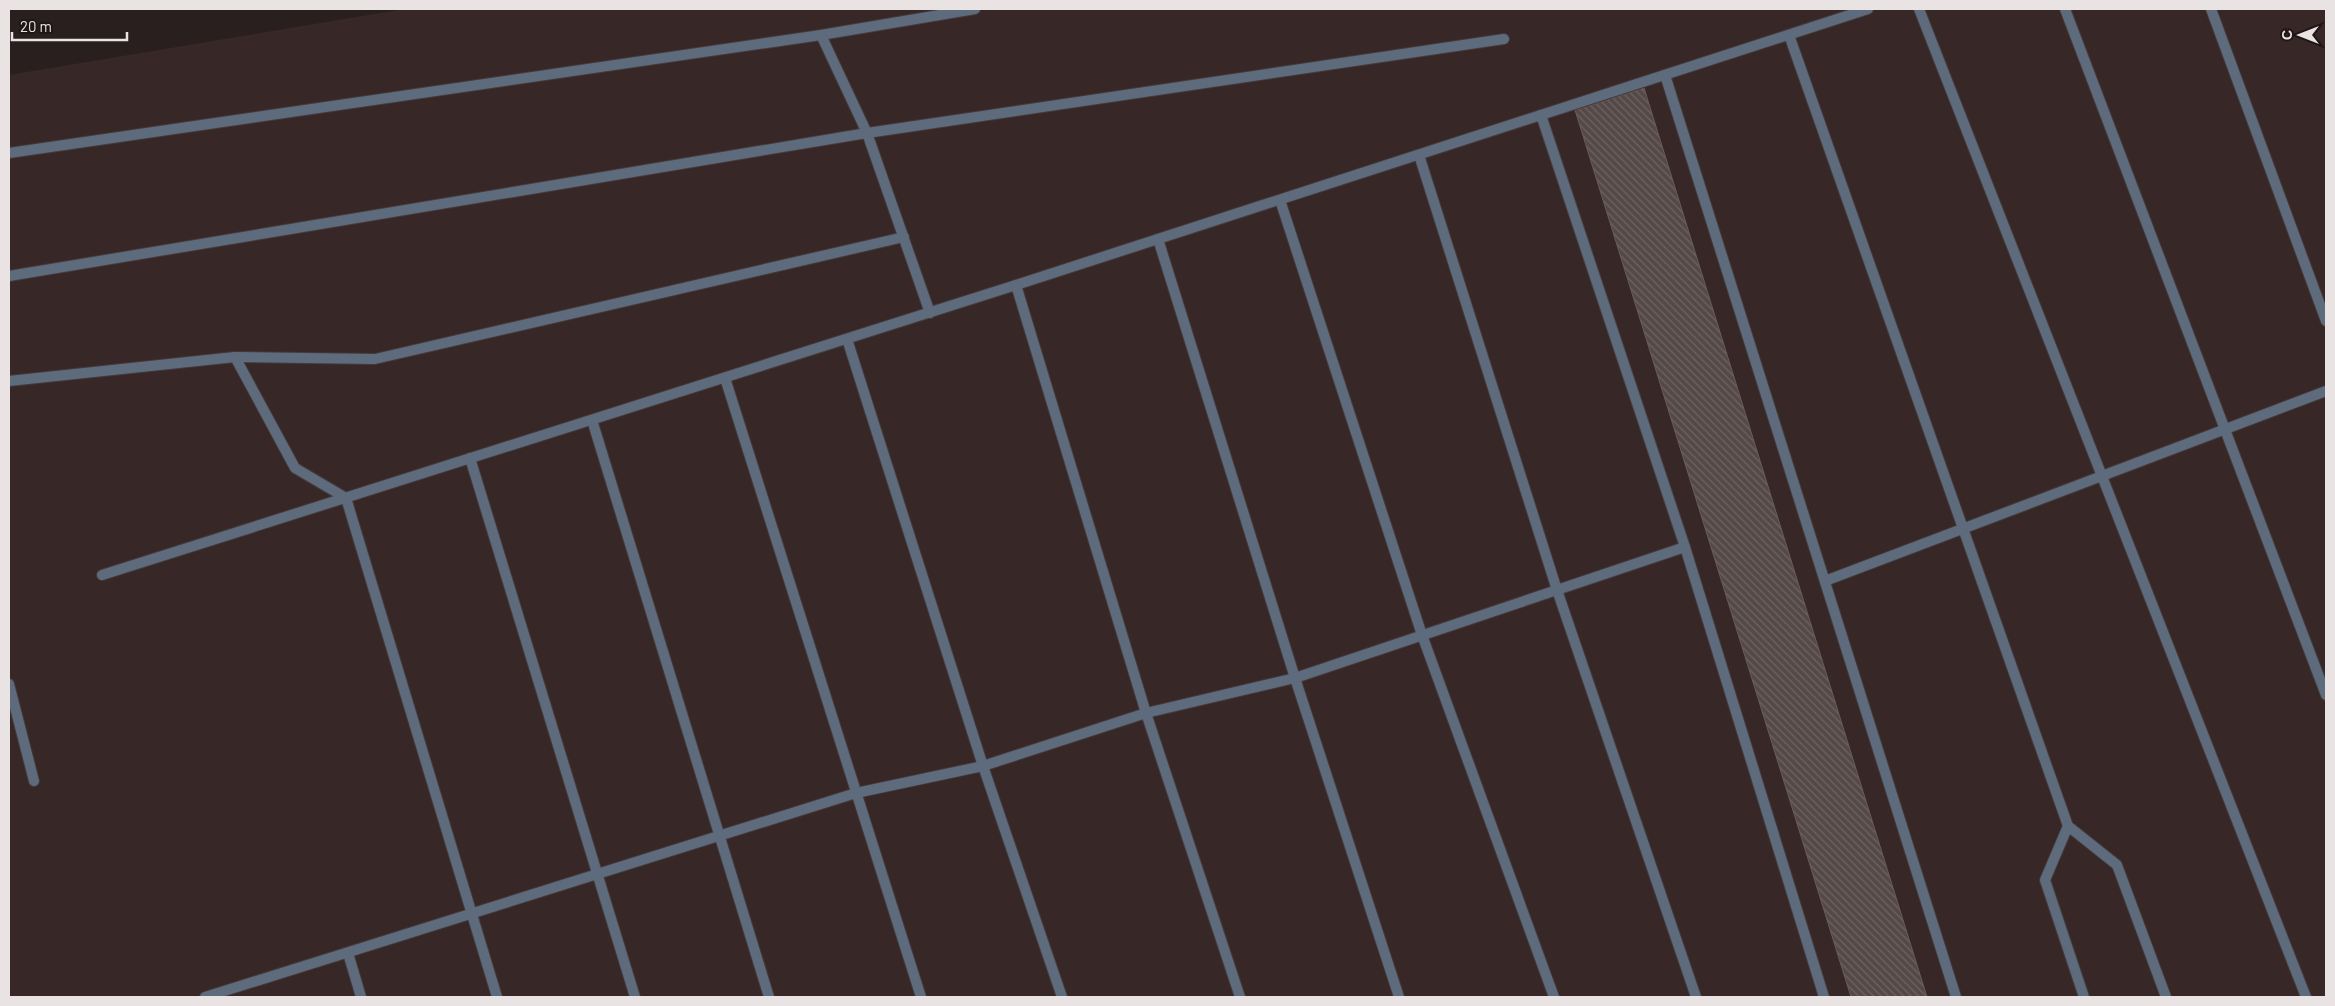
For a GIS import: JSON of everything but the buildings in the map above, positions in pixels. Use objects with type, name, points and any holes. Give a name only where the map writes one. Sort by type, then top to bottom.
[{"type":"lane","points":[[9,153],[821,35],[976,9]]},
{"type":"lane","points":[[102,575],[1016,285],[1868,9]]},
{"type":"lane","points":[[1919,9],[2306,997]]},
{"type":"lane","points":[[2064,9],[2326,695]]},
{"type":"lane","points":[[2211,9],[2326,321]]},
{"type":"lane","points":[[821,35],[867,133],[930,312]]},
{"type":"lane","points":[[1789,35],[2068,826],[2117,865],[2166,997]]},
{"type":"lane","points":[[9,276],[867,133],[1504,39]]},
{"type":"lane","points":[[1665,75],[1956,997]]},
{"type":"lane","points":[[1541,115],[1685,547],[1824,997]]},
{"type":"lane","points":[[1419,155],[1557,590],[1696,997]]},
{"type":"lane","points":[[1280,200],[1422,635],[1554,997]]},
{"type":"lane","points":[[9,380],[235,357],[375,359],[904,237]]},
{"type":"lane","points":[[1158,239],[1295,678],[1399,997]]},
{"type":"lane","points":[[1016,285],[1146,713],[1240,997]]},
{"type":"lane","points":[[847,339],[983,766],[1062,997]]},
{"type":"lane","points":[[235,357],[295,468],[346,498],[497,997]]},
{"type":"lane","points":[[725,378],[921,997]]},
{"type":"lane","points":[[1825,581],[1964,530],[2224,428],[2326,391]]},
{"type":"lane","points":[[592,420],[769,997]]},
{"type":"lane","points":[[470,458],[635,997]]},
{"type":"lane","points":[[206,997],[235,993],[348,953],[856,793],[983,766],[1146,713],[1295,678],[1685,547]]},
{"type":"lane","points":[[9,684],[34,781]]},
{"type":"lane","points":[[2068,826],[2045,880],[2084,997]]},
{"type":"lane","points":[[348,953],[362,997]]},
{"type":"shaded area","points":[[404,9],[2326,9],[2326,997],[9,997],[9,75]]}]
